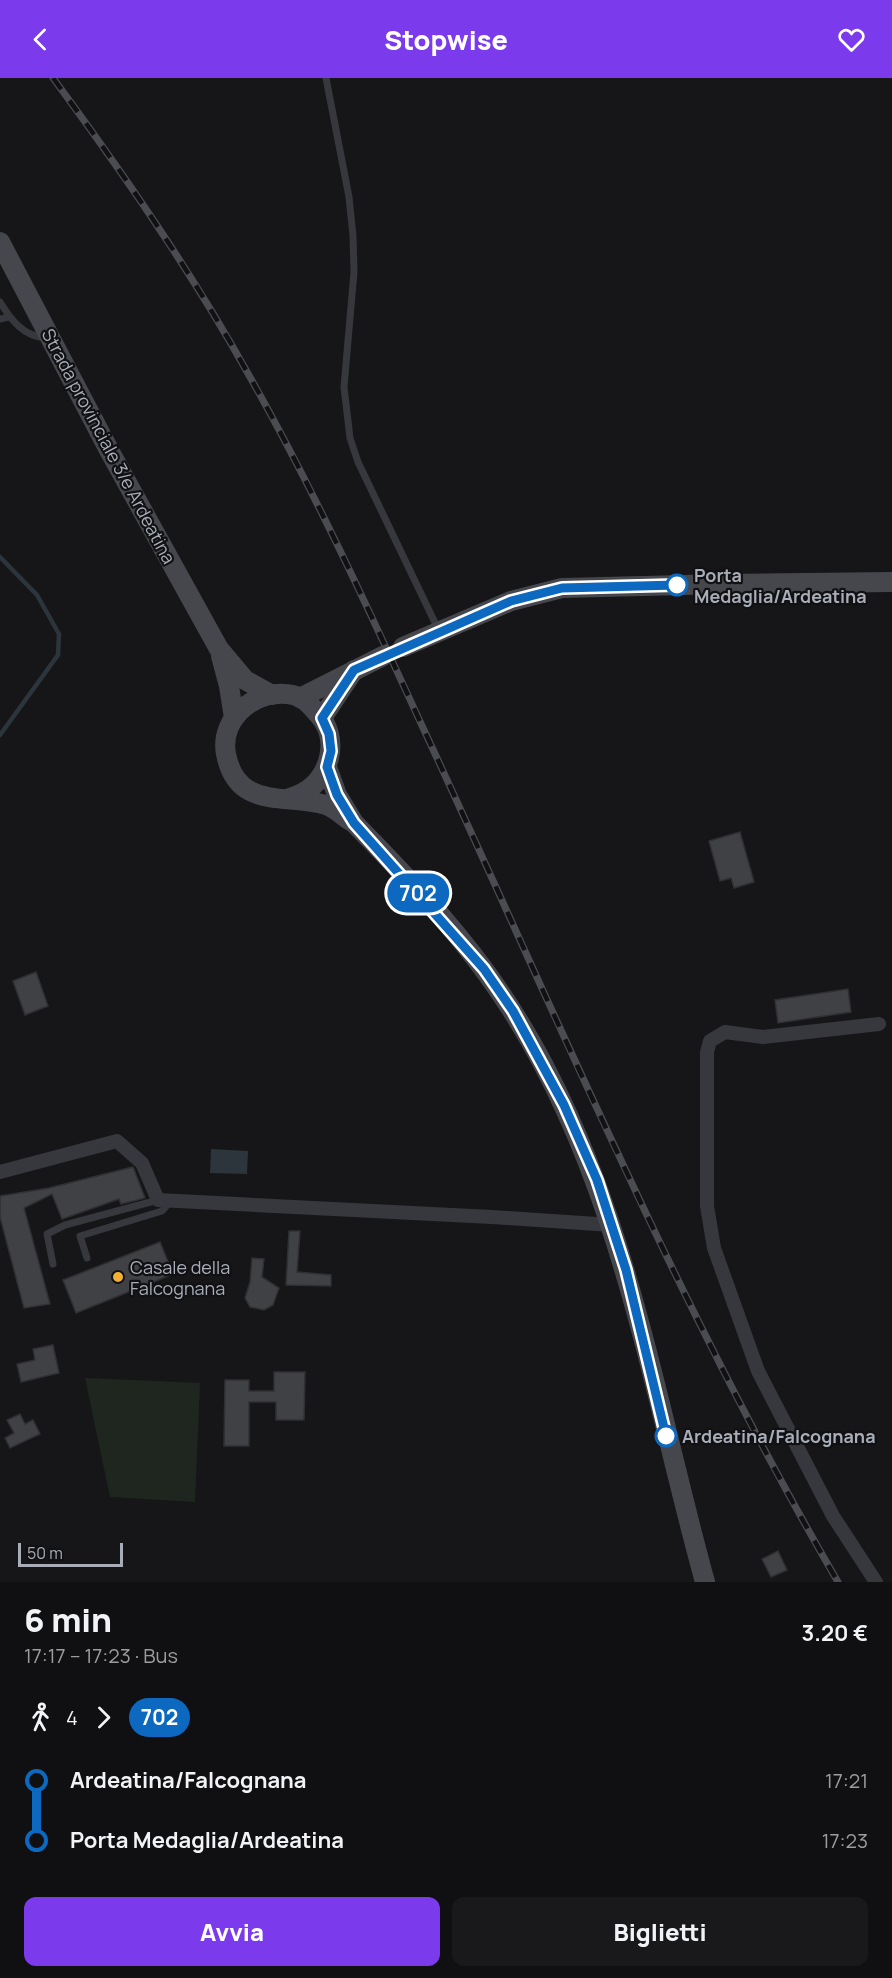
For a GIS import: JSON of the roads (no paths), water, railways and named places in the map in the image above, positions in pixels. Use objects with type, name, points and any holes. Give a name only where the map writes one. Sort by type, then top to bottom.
[{"type":"main road","name":"Strada provinciale 3/e Ardeatina","points":[[0,242],[110,452],[219,649],[245,680],[272,695]]},
{"type":"main road","points":[[403,647],[511,601],[562,588],[892,582]]},
{"type":"main road","name":"Strada provinciale 3/e Ardeatina","points":[[219,649],[229,686],[234,718]]},
{"type":"main road","points":[[354,670],[322,718],[300,698],[354,670],[383,656]]},
{"type":"main road","name":"Strada provinciale 3/e Ardeatina","points":[[300,698],[292,695],[272,695],[255,700],[244,707],[234,718],[227,734],[225,752],[230,768],[239,783],[253,794],[270,799],[287,799],[327,806],[354,823]]},
{"type":"main road","name":"Strada provinciale 3/e Ardeatina","points":[[322,718],[329,734],[331,751],[327,767],[337,795],[354,823],[466,947],[513,1011],[564,1105],[597,1180],[626,1270],[679,1487],[705,1582]]},
{"type":"main road","points":[[287,799],[304,793],[317,782],[327,767]]},
{"type":"street","points":[[876,1582],[833,1516],[758,1371],[714,1248],[706,1206],[707,1064],[710,1041],[725,1032],[763,1037],[879,1024]]},
{"type":"street","points":[[0,1172],[117,1141],[142,1163],[158,1200],[492,1216],[612,1226]]},
{"type":"lane","points":[[326,78],[349,197],[354,236],[354,272],[344,387],[350,438],[358,462],[439,631]]},
{"type":"lane","points":[[0,302],[9,317],[32,337],[51,339]]},
{"type":"lane","points":[[0,320],[9,317]]},
{"type":"lane","points":[[53,1264],[47,1234],[65,1225],[158,1200]]},
{"type":"lane","points":[[87,1258],[80,1236],[162,1212],[172,1200]]},
{"type":"waterway","points":[[0,557],[37,595],[59,634],[58,655],[0,735]]},
{"type":"railway","points":[[53,78],[178,258],[224,332],[294,458],[382,639],[672,1268],[780,1479],[838,1582]]},
{"type":"place","name":"Porta Medaglia/Ardeatina","points":[[677,585]]},
{"type":"place","name":"Casale della Falcognana","points":[[118,1277]]},
{"type":"place","name":"Ardeatina/Falcognana","points":[[666,1436]]}]
